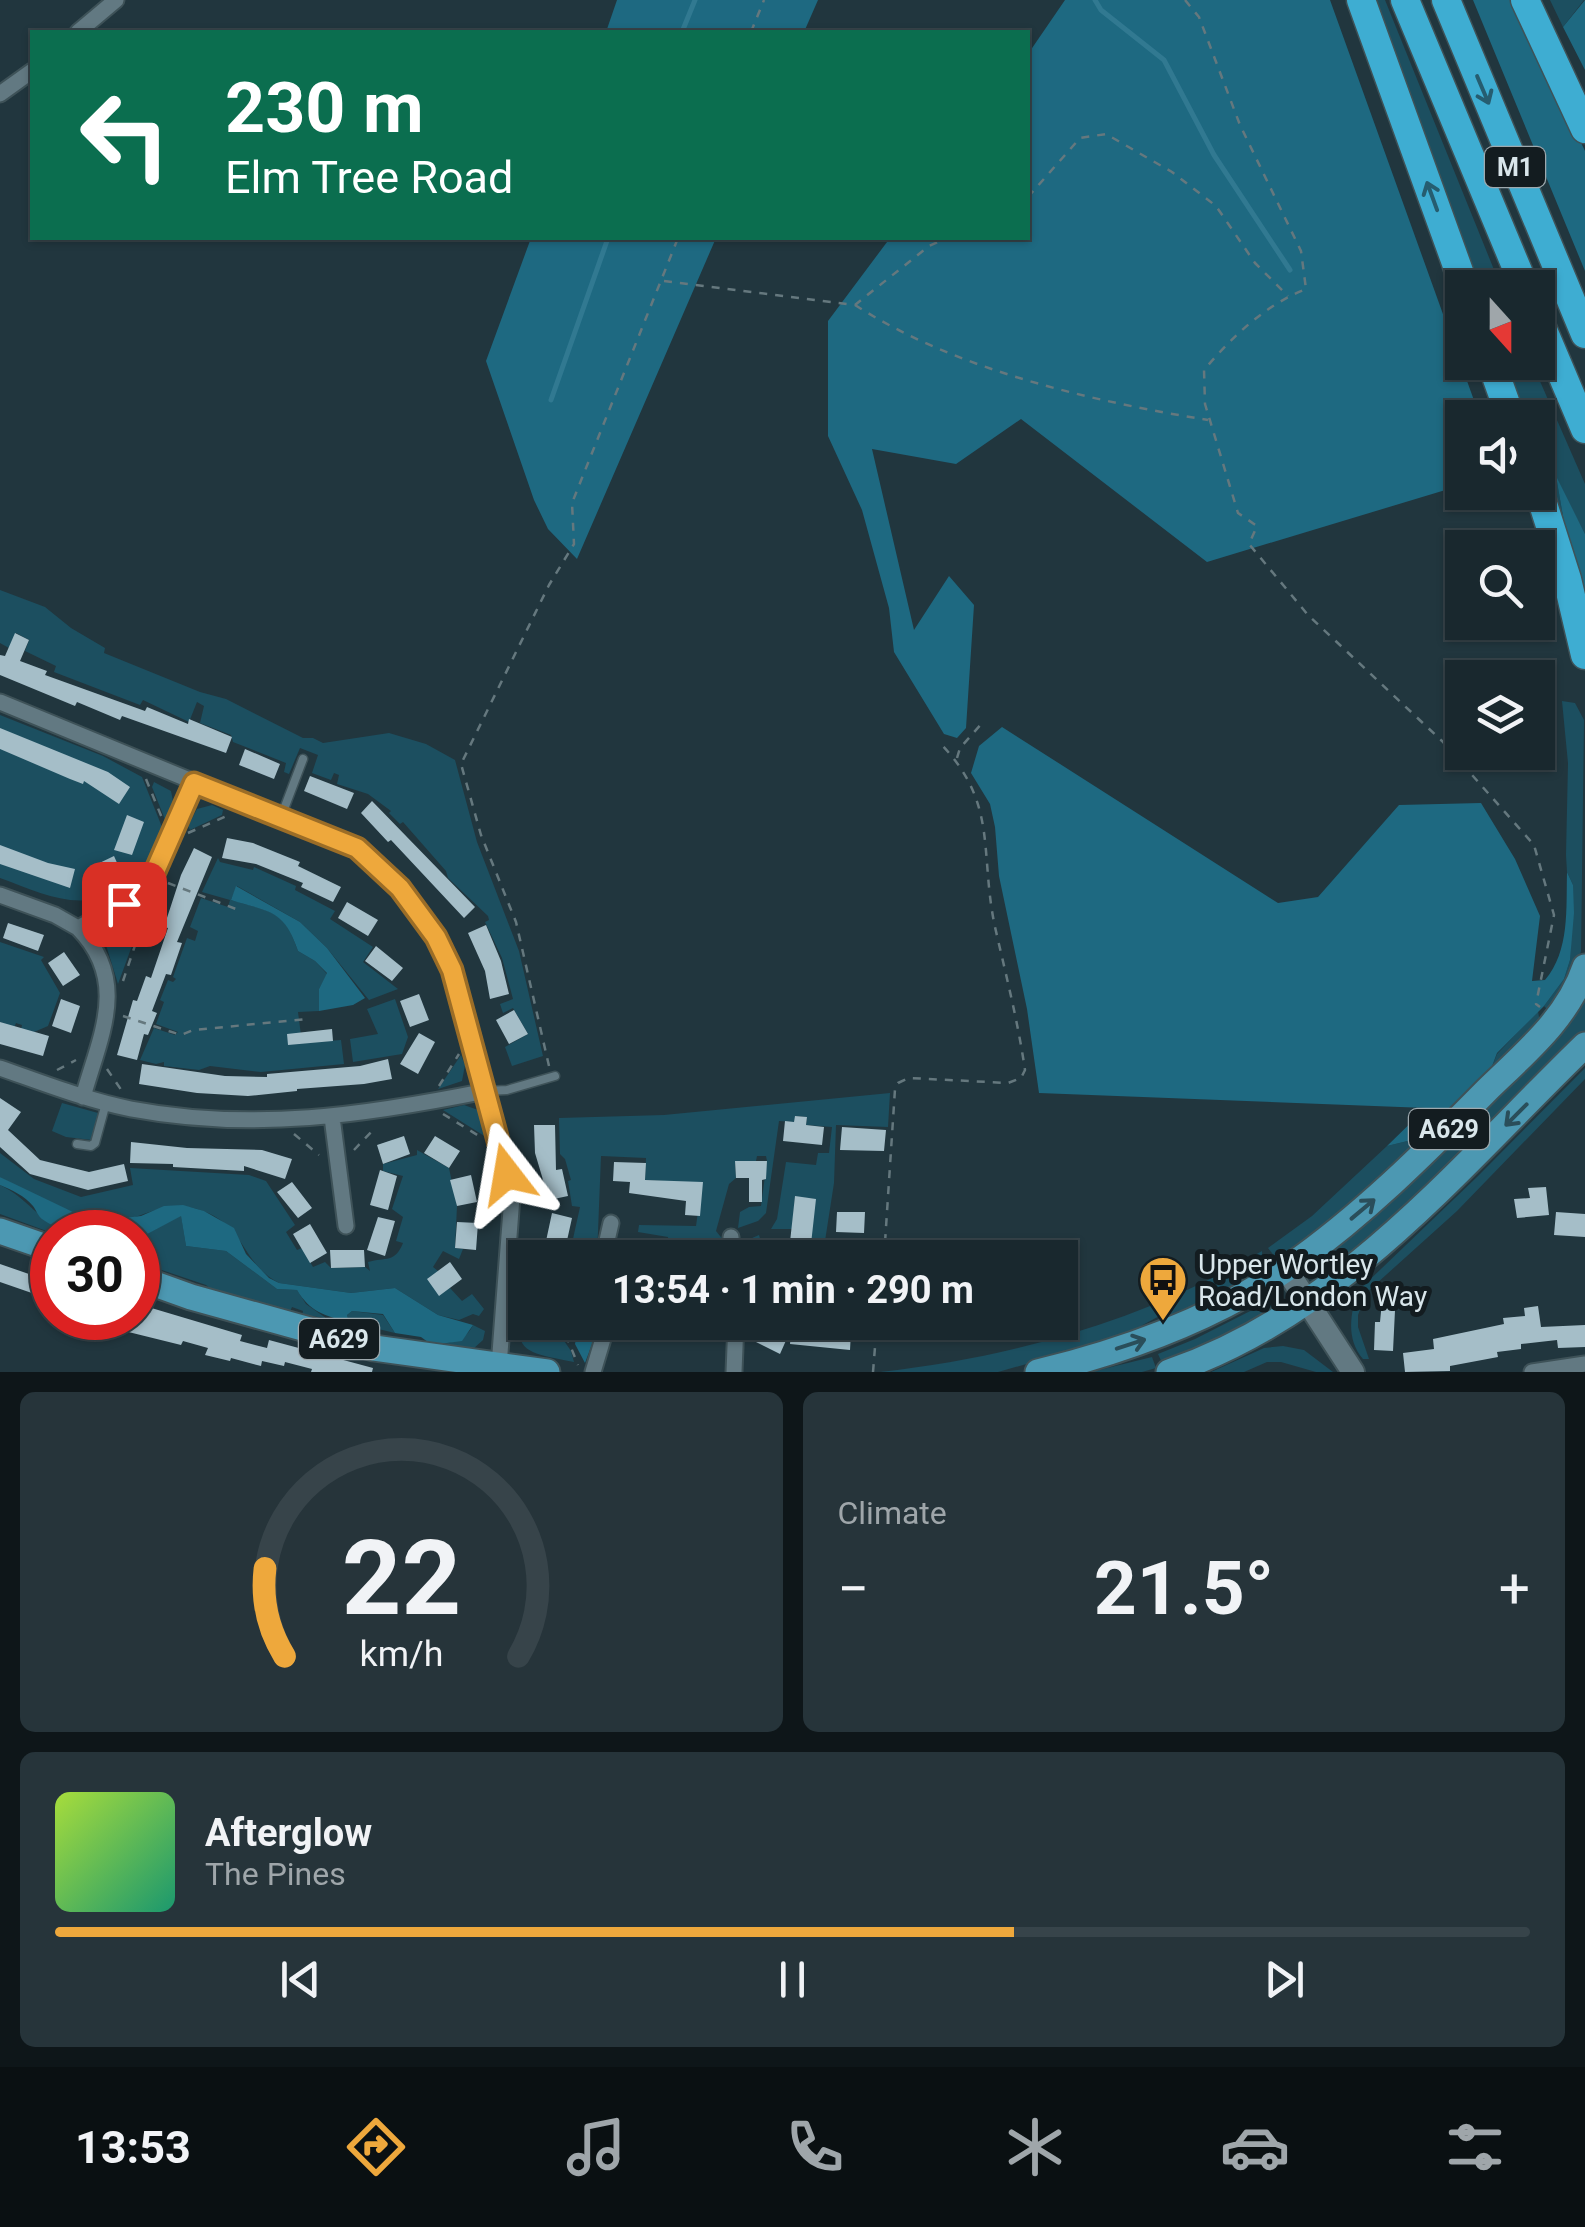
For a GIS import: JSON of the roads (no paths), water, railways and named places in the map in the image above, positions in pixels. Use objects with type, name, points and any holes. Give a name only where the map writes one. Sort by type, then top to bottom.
[{"type":"highway","points":[[1360,0],[1458,270]]},
{"type":"highway","name":"M1","points":[[1406,0],[1517,270]]},
{"type":"highway","name":"M1","points":[[1446,0],[1585,334]]},
{"type":"highway","points":[[1525,0],[1585,129]]},
{"type":"highway","points":[[1555,358],[1585,429]]},
{"type":"highway","points":[[1545,510],[1585,655]]},
{"type":"main road","name":"A629","points":[[1038,1372],[1166,1332],[1286,1269],[1372,1203],[1555,1021],[1571,1001],[1585,967]]},
{"type":"main road","name":"A629","points":[[1169,1372],[1225,1348],[1307,1303],[1409,1221],[1585,1045]]},
{"type":"main road","points":[[0,1231],[30,1241]]},
{"type":"main road","name":"A629","points":[[160,1286],[374,1348],[547,1372]]},
{"type":"street","points":[[80,30],[116,0]]},
{"type":"street","points":[[0,94],[30,73]]},
{"type":"street","points":[[0,702],[357,848],[400,888],[436,937],[461,994],[512,1197],[499,1366]]},
{"type":"street","points":[[78,928],[131,900],[157,878],[194,783]]},
{"type":"street","points":[[0,895],[55,915],[78,928],[95,949],[106,973],[107,1011],[83,1097]]},
{"type":"street","points":[[0,1068],[106,1103],[224,1120],[280,1122],[332,1117],[486,1091]]},
{"type":"street","points":[[332,1117],[346,1226]]},
{"type":"street","points":[[607,1240],[611,1224]]},
{"type":"street","points":[[1286,1269],[1353,1372]]},
{"type":"street","points":[[586,1368],[599,1340]]},
{"type":"street","points":[[734,1372],[735,1340]]},
{"type":"street","points":[[1532,1372],[1585,1364]]},
{"type":"lane","points":[[281,818],[303,760]]},
{"type":"lane","points":[[486,1091],[507,1090],[553,1077]]},
{"type":"lane","points":[[76,1144],[96,1143],[106,1103]]},
{"type":"waterway","points":[[683,30],[695,0]]},
{"type":"waterway","points":[[1095,0],[1101,10],[1164,60],[1214,155],[1290,270]]},
{"type":"waterway","points":[[551,400],[607,240]]},
{"type":"place","name":"Upper Wortley Road/London Way","points":[[1163,1322]]}]
